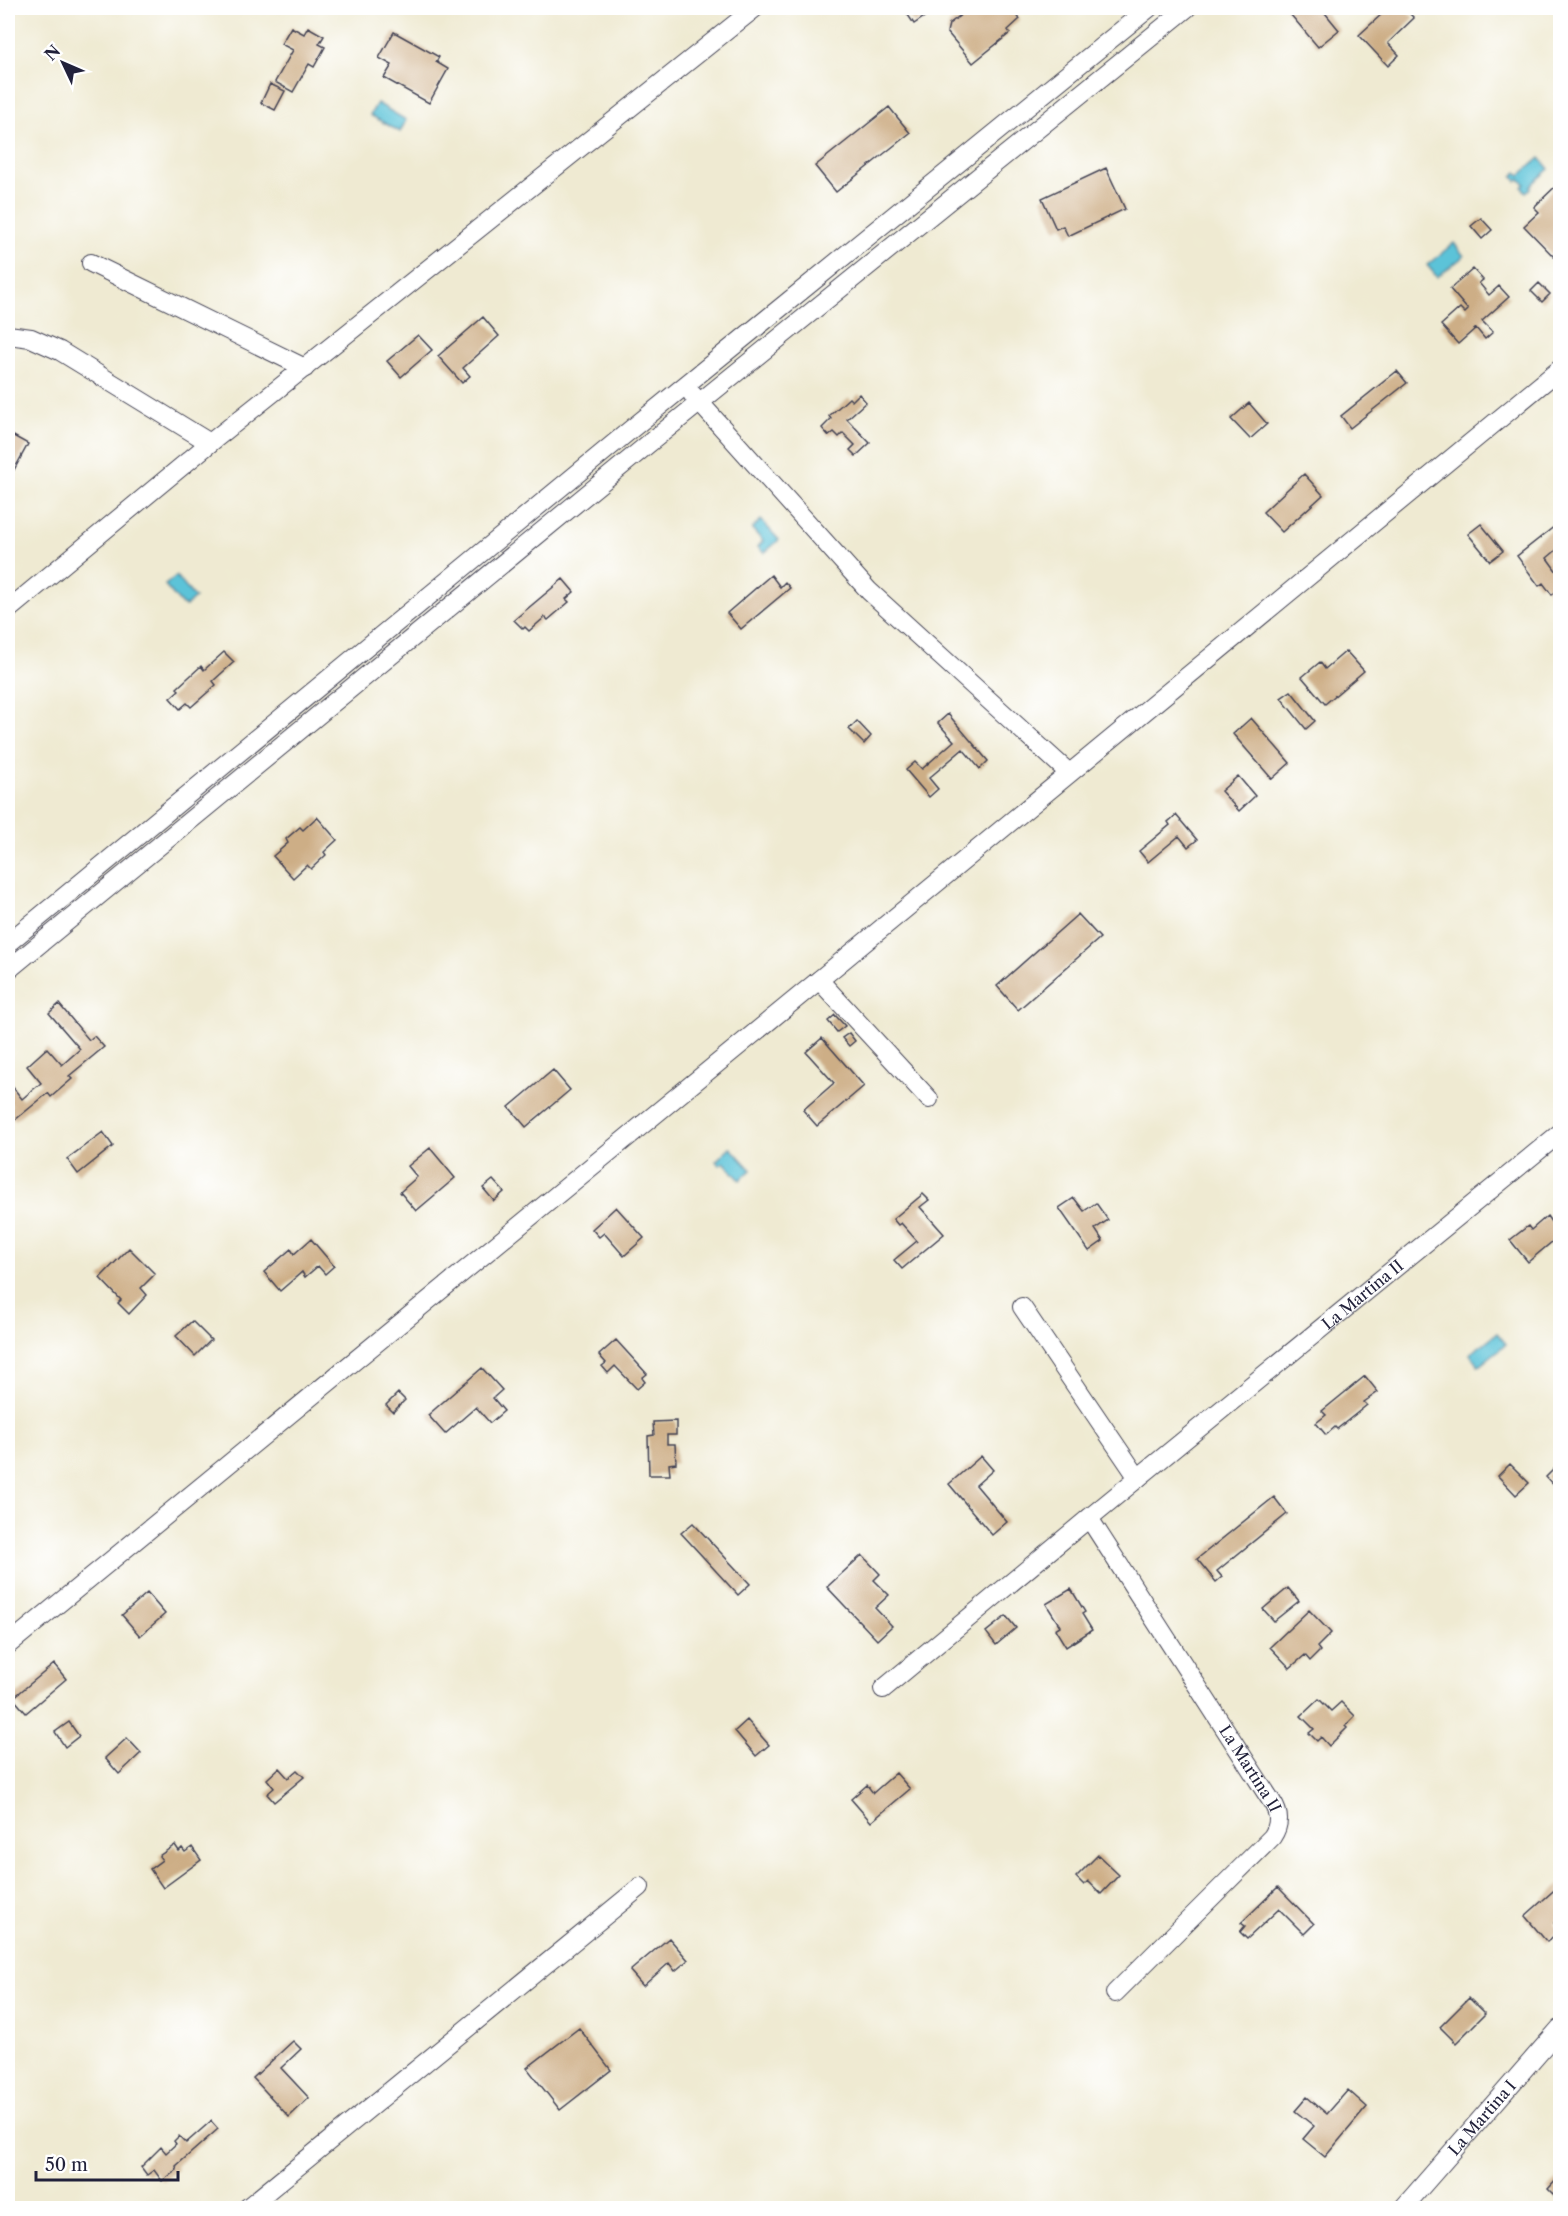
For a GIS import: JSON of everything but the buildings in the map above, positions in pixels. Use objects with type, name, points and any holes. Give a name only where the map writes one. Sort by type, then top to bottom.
[{"type":"street","points":[[8,610],[210,443],[755,8]]},
{"type":"street","points":[[8,943],[1149,8]]},
{"type":"street","points":[[8,970],[1187,8]]},
{"type":"street","points":[[91,263],[305,368]]},
{"type":"street","points":[[8,335],[31,338],[60,351],[210,443]]},
{"type":"street","points":[[8,1644],[1560,369]]},
{"type":"street","points":[[684,387],[869,591],[1069,773]]},
{"type":"street","points":[[819,980],[928,1099]]},
{"type":"street","name":"La Martina II","points":[[883,1689],[1560,1133]]},
{"type":"street","points":[[1022,1307],[1138,1478]]},
{"type":"street","name":"La Martina II","points":[[1089,1518],[1272,1802],[1278,1815],[1276,1830],[1272,1837],[1115,1993]]},
{"type":"street","points":[[248,2208],[640,1887]]},
{"type":"street","name":"La Martina I","points":[[1403,2208],[1560,2028]]},
{"type":"water","points":[[377,103],[406,120],[400,132],[370,115]]},
{"type":"water","points":[[1540,158],[1549,169],[1526,192],[1522,187],[1525,184],[1520,179],[1517,181],[1513,176],[1517,172],[1520,175]]},
{"type":"water","points":[[1454,243],[1464,256],[1437,277],[1427,265]]},
{"type":"water","points":[[761,520],[779,540],[764,553],[758,547],[763,541],[752,529]]},
{"type":"water","points":[[176,576],[195,598],[186,606],[182,605],[165,585]]},
{"type":"water","points":[[730,1147],[751,1170],[740,1180],[724,1162],[720,1165],[716,1161]]},
{"type":"water","points":[[1497,1333],[1506,1344],[1479,1366],[1470,1354]]}]
